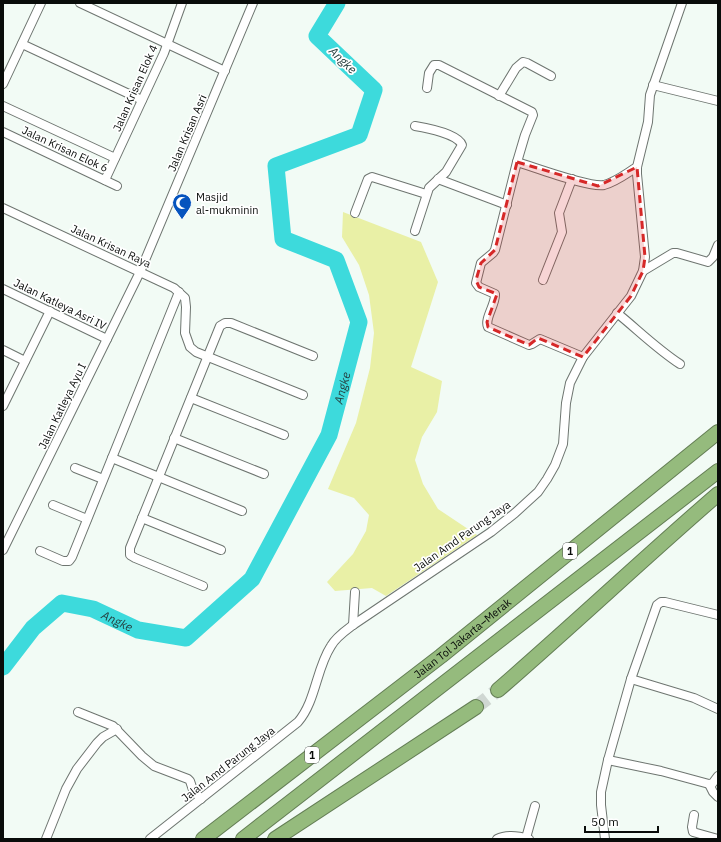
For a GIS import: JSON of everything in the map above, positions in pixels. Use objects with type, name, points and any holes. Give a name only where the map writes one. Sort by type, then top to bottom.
[{"type":"highway","name":"Jalan Tol Jakarta–Merak","points":[[203,839],[441,656],[718,432]]},
{"type":"highway","name":"1","points":[[243,839],[718,471]]},
{"type":"highway","points":[[498,690],[552,643],[658,545],[718,494]]},
{"type":"highway","points":[[276,839],[476,707]]},
{"type":"street","points":[[3,84],[42,3]]},
{"type":"street","points":[[80,3],[225,71]]},
{"type":"street","name":"Jalan Krisan Elok 4","points":[[105,180],[167,44],[182,3]]},
{"type":"street","name":"Jalan Krisan Asri","points":[[140,272],[253,3]]},
{"type":"street","name":"Jalan Amd Parung Jaya","points":[[150,839],[298,722],[306,712],[330,646],[335,639],[353,625],[491,532],[538,492],[551,472],[562,448],[570,383],[583,357],[631,296],[643,271],[645,257],[637,167],[647,129],[649,100],[653,85],[682,3]]},
{"type":"street","points":[[22,44],[142,100]]},
{"type":"street","points":[[499,96],[516,68],[523,62],[551,76]]},
{"type":"street","points":[[427,88],[430,70],[434,65],[439,64],[532,112],[517,162],[495,250],[481,263],[476,283],[478,287],[495,294],[495,299],[487,322],[488,327],[529,345],[540,339],[583,357]]},
{"type":"street","points":[[653,85],[718,101]]},
{"type":"street","points":[[3,106],[115,158]]},
{"type":"street","points":[[415,126],[443,133],[456,138],[462,143],[461,148],[446,172],[438,180],[431,184],[426,194],[415,231]]},
{"type":"street","name":"Jalan Krisan Elok 6","points":[[3,132],[117,186]]},
{"type":"street","points":[[517,162],[593,185],[603,185],[637,167]]},
{"type":"street","points":[[355,213],[368,179],[372,177],[426,194]]},
{"type":"street","points":[[543,280],[562,232],[559,213],[572,179]]},
{"type":"street","points":[[438,180],[507,205]]},
{"type":"street","name":"Jalan Krisan Raya","points":[[3,208],[180,292]]},
{"type":"street","points":[[643,271],[674,253],[708,262],[713,257],[718,245]]},
{"type":"street","name":"Jalan Katleya Ayu I","points":[[3,550],[140,272]]},
{"type":"street","name":"Jalan Katleya Asri IV","points":[[3,288],[107,339]]},
{"type":"street","points":[[40,551],[63,560],[69,560],[72,557],[180,292],[185,298],[185,333],[186,341],[190,347],[196,352],[303,396]]},
{"type":"street","points":[[3,406],[50,311]]},
{"type":"street","points":[[617,313],[663,352],[680,364]]},
{"type":"street","points":[[203,586],[135,558],[130,555],[130,548],[220,326],[225,323],[231,323],[314,356]]},
{"type":"street","points":[[3,350],[25,361]]},
{"type":"street","points":[[191,398],[284,435]]},
{"type":"street","points":[[174,438],[264,474]]},
{"type":"street","points":[[112,458],[242,511]]},
{"type":"street","points":[[75,468],[103,479]]},
{"type":"street","points":[[52,506],[87,519]]},
{"type":"street","points":[[142,518],[221,550]]},
{"type":"street","points":[[353,625],[355,592]]},
{"type":"street","points":[[605,839],[601,792],[608,760],[631,679],[657,605],[661,602],[718,615]]},
{"type":"street","points":[[631,679],[694,698],[718,709]]},
{"type":"street","points":[[78,712],[109,724],[154,766],[188,779],[193,790],[202,799]]},
{"type":"street","points":[[46,839],[66,789],[77,769],[97,743],[117,730]]},
{"type":"street","points":[[608,760],[661,771],[709,784],[712,784],[718,776]]},
{"type":"street","points":[[709,784],[713,792],[718,797]]},
{"type":"street","points":[[497,839],[511,836],[528,839],[535,806]]},
{"type":"street","points":[[694,815],[692,827],[693,832],[718,839]]},
{"type":"highlighted area","points":[[517,162],[598,186],[637,167],[645,257],[643,271],[631,296],[583,357],[538,338],[529,345],[488,327],[487,322],[497,294],[479,287],[476,280],[481,263],[495,250]]},
{"type":"green space","points":[[343,212],[421,242],[438,282],[411,367],[442,381],[437,412],[422,437],[415,460],[423,484],[438,509],[477,535],[386,596],[372,588],[335,591],[327,582],[353,554],[366,531],[369,515],[354,498],[328,489],[356,423],[370,368],[374,333],[369,295],[359,265],[342,237]]},
{"type":"waterway","name":"Angke","points":[[3,667],[33,628],[62,603],[93,609],[138,630],[186,638],[252,579],[329,435],[359,322],[336,260],[283,239],[276,166],[359,135],[374,90],[317,36],[337,3]]},
{"type":"tunnel","points":[[476,707],[498,690]]},
{"type":"place","name":"Masjid al-mukminin","points":[[182,220]]}]
